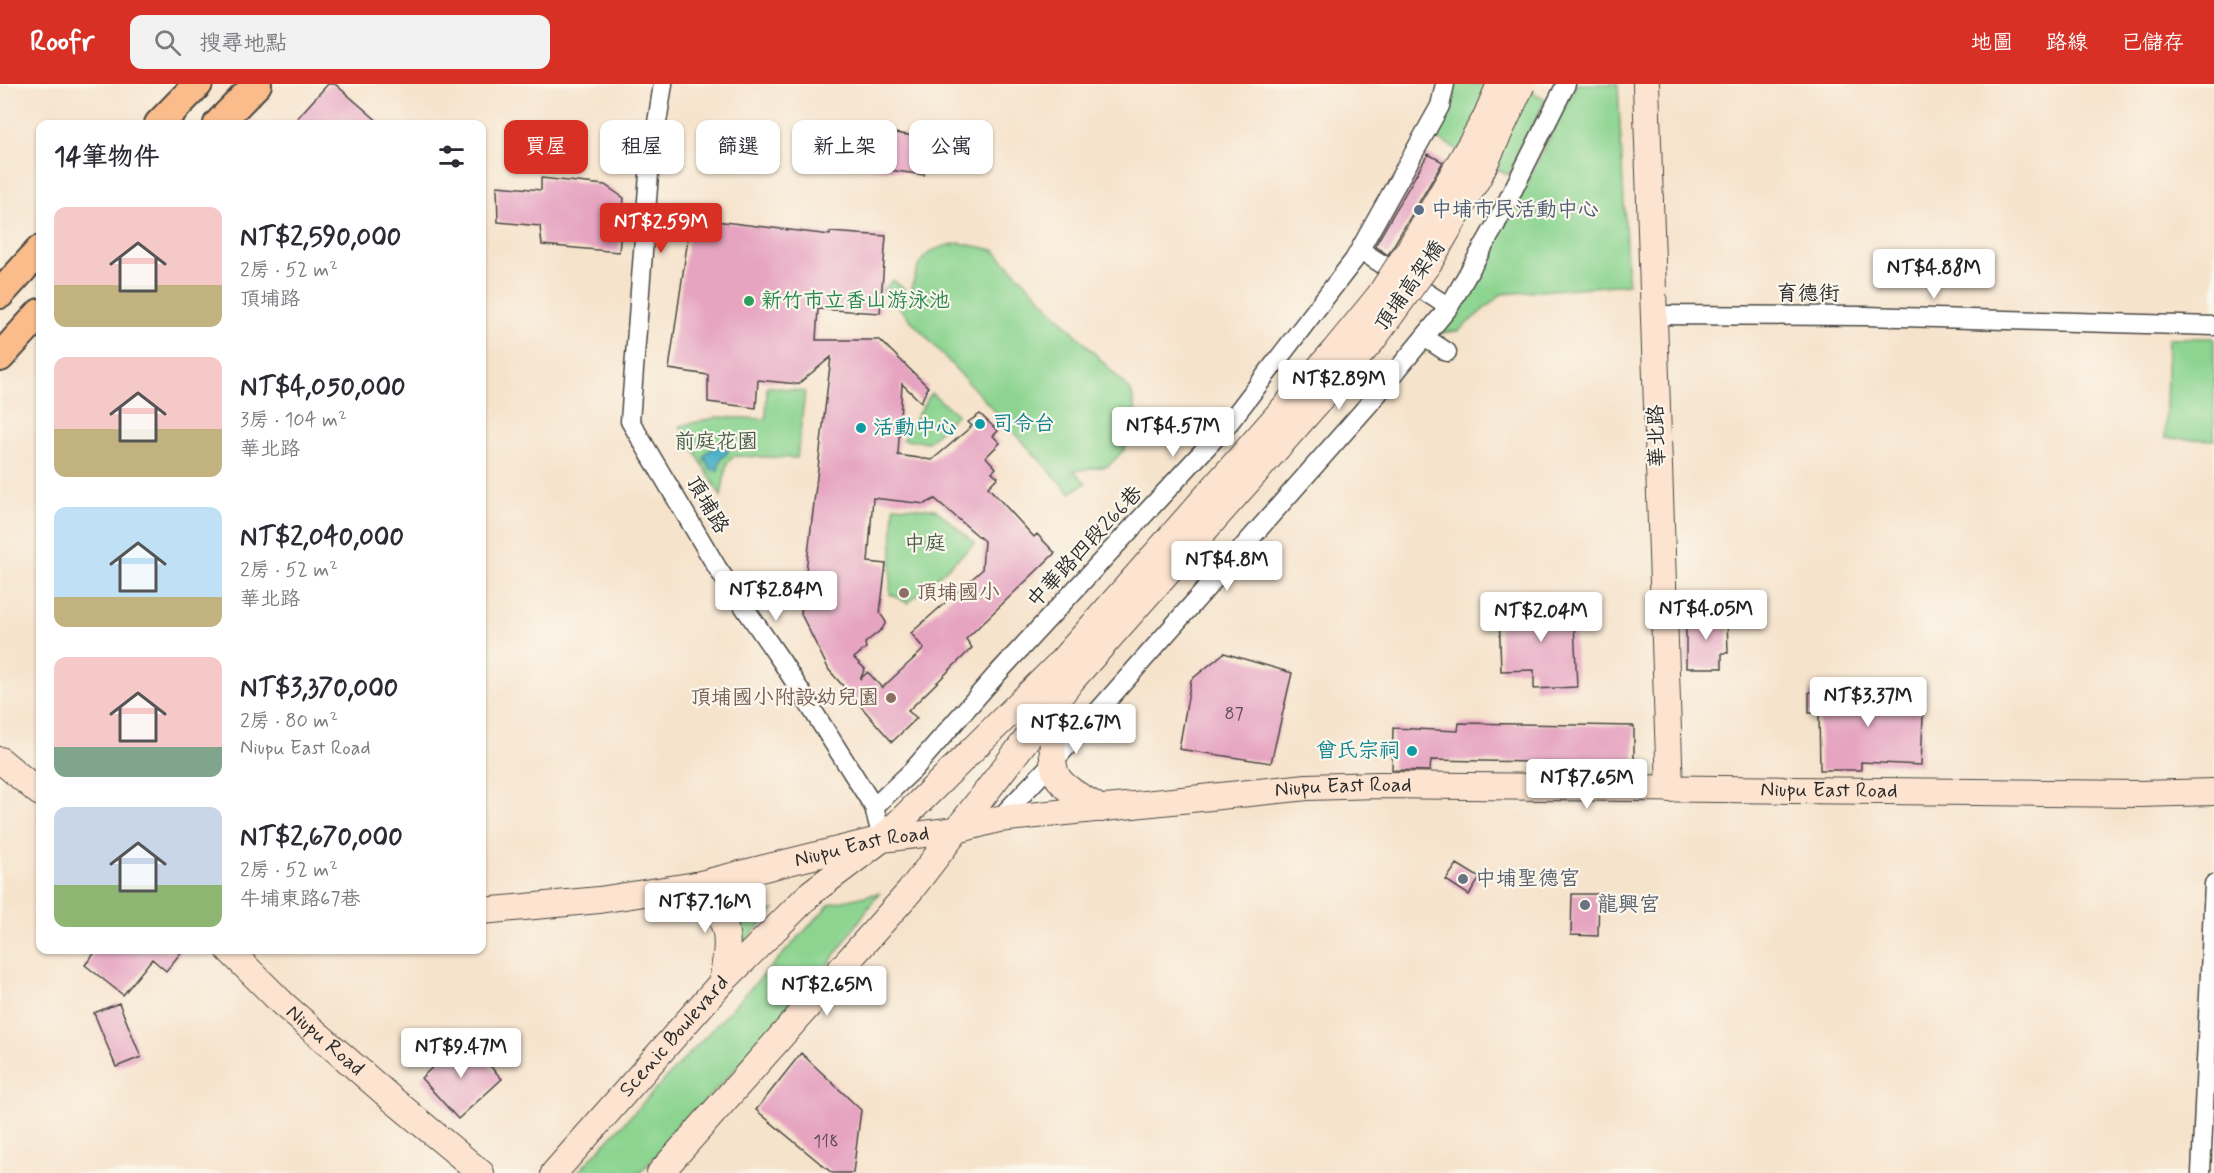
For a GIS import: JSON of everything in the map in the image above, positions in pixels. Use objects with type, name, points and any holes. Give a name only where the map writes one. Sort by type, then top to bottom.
[{"type":"main road","points":[[163,120],[198,84]]},
{"type":"main road","points":[[222,120],[257,84]]},
{"type":"main road","points":[[0,294],[36,254]]},
{"type":"main road","points":[[0,357],[36,317]]},
{"type":"street","name":"頂埔路","points":[[663,84],[649,174],[630,421],[718,569],[782,662],[874,807],[882,839]]},
{"type":"street","name":"中華路四段266巷","points":[[874,807],[913,770],[997,674],[1229,423],[1354,260],[1440,106],[1445,84]]},
{"type":"street","name":"頂埔高架橋","points":[[1062,681],[1379,296],[1410,248],[1485,119],[1500,84]]},
{"type":"street","name":"頂埔高架橋","points":[[1062,681],[1372,341],[1430,261],[1479,176],[1522,84]]},
{"type":"street","points":[[999,819],[1054,761],[1355,420],[1449,307],[1495,226],[1566,84]]},
{"type":"street","name":"華北路","points":[[1646,84],[1670,789]]},
{"type":"street","points":[[1360,250],[1449,307]]},
{"type":"street","name":"育德街","points":[[1653,315],[1864,316],[2214,326]]},
{"type":"street","points":[[1424,337],[1447,352]]},
{"type":"street","points":[[1062,681],[1053,740],[1057,775],[1068,787],[1101,809]]},
{"type":"street","points":[[660,1173],[910,891],[957,830],[1062,681]]},
{"type":"street","name":"Scenic Boulevard","points":[[554,1173],[722,982],[812,892],[882,839],[1062,681]]},
{"type":"street","points":[[0,760],[36,790]]},
{"type":"street","name":"Niupu East Road","points":[[486,911],[598,900],[696,885],[882,839],[957,830],[999,819],[1307,787],[1379,785],[2126,794],[2214,792]]},
{"type":"street","points":[[2202,1173],[2208,1144],[2206,1059],[2214,884]]},
{"type":"street","points":[[696,885],[718,910],[727,930],[728,950],[722,982]]},
{"type":"street","name":"Niupu Road","points":[[233,954],[292,1011],[392,1099],[482,1173]]},
{"type":"green space","points":[[1457,84],[1516,84],[1546,99],[1509,175],[1431,136]]},
{"type":"green space","points":[[1576,84],[1618,84],[1628,284],[1502,294],[1458,331],[1440,333],[1522,193]]},
{"type":"green space","points":[[960,243],[994,250],[1131,391],[1137,417],[1123,451],[1108,466],[1074,471],[1086,483],[1070,493],[883,290],[893,280],[910,294],[916,272],[924,258],[937,249]]},
{"type":"green space","points":[[2168,338],[2214,338],[2214,440],[2165,438]]},
{"type":"green space","name":"前庭花園","points":[[767,386],[805,392],[797,458],[734,456],[727,463],[721,496],[680,426],[718,417],[766,419]]},
{"type":"green space","points":[[931,393],[957,414],[928,442],[902,440]]},
{"type":"green space","name":"中庭","points":[[894,506],[935,509],[975,543],[908,603],[890,594]]},
{"type":"green space","points":[[879,893],[822,973],[640,1173],[577,1173],[830,904]]},
{"type":"green space","points":[[774,910],[740,947],[734,917]]},
{"type":"water","points":[[723,443],[728,447],[728,452],[720,460],[718,471],[711,469],[704,458],[707,452]]},
{"type":"building","points":[[328,84],[335,84],[376,120],[296,120]]},
{"type":"building","points":[[897,133],[909,135],[909,173],[897,171]]},
{"type":"building","points":[[1428,154],[1443,162],[1388,255],[1375,246]]},
{"type":"building","points":[[541,178],[605,185],[624,198],[619,252],[542,245],[540,226],[498,222],[497,186],[541,190]]},
{"type":"building","points":[[691,218],[830,235],[830,232],[886,236],[880,313],[818,309],[816,340],[880,340],[928,387],[921,402],[902,384],[898,455],[932,460],[972,426],[968,422],[980,414],[998,431],[993,436],[1000,443],[986,457],[996,468],[992,472],[998,477],[988,487],[1034,537],[1037,534],[1055,553],[966,639],[972,648],[908,711],[917,718],[892,742],[829,670],[801,614],[831,357],[798,384],[758,380],[756,408],[708,402],[708,375],[669,369]],"holes":[[[873,498],[925,504],[935,499],[984,541],[982,570],[911,633],[924,649],[882,688],[868,672],[860,679],[865,669],[854,658],[866,648],[865,643],[882,629],[886,622],[880,613],[886,564],[868,562]]]},
{"type":"building","points":[[1573,602],[1577,687],[1534,689],[1534,670],[1501,671],[1499,611],[1525,610],[1525,603]]},
{"type":"building","points":[[1686,616],[1727,616],[1728,653],[1722,653],[1722,668],[1686,668]]},
{"type":"building","points":[[1224,653],[1292,673],[1271,763],[1179,749],[1191,680]]},
{"type":"building","points":[[1809,692],[1924,693],[1921,765],[1861,762],[1861,770],[1820,770],[1819,713],[1809,713]]},
{"type":"building","points":[[1459,723],[1634,726],[1634,764],[1431,760],[1430,771],[1392,770],[1393,728],[1458,731]]},
{"type":"building","name":"中埔聖德宮","points":[[1457,864],[1480,878],[1469,895],[1446,880]]},
{"type":"building","name":"龍興宮","points":[[1572,894],[1599,894],[1598,936],[1571,935]]},
{"type":"building","points":[[94,954],[180,954],[166,971],[152,959],[123,995],[85,965]]},
{"type":"building","points":[[119,1003],[141,1057],[116,1067],[94,1013]]},
{"type":"building","points":[[464,1038],[502,1079],[458,1119],[421,1078]]},
{"type":"building","points":[[801,1053],[861,1110],[853,1173],[832,1173],[756,1110]]},
{"type":"place","name":"中埔市民活動中心","points":[[1419,210]]},
{"type":"place","name":"新竹市立香山游泳池","points":[[749,301]]},
{"type":"place","name":"司令台","points":[[980,424]]},
{"type":"place","name":"活動中心","points":[[861,428]]},
{"type":"place","name":"頂埔國小","points":[[904,593]]},
{"type":"place","name":"頂埔國小附設幼兒園","points":[[891,698]]},
{"type":"place","name":"曾氏宗祠","points":[[1412,751]]},
{"type":"place","name":"中埔聖德宮","points":[[1463,879]]},
{"type":"place","name":"龍興宮","points":[[1585,905]]}]
